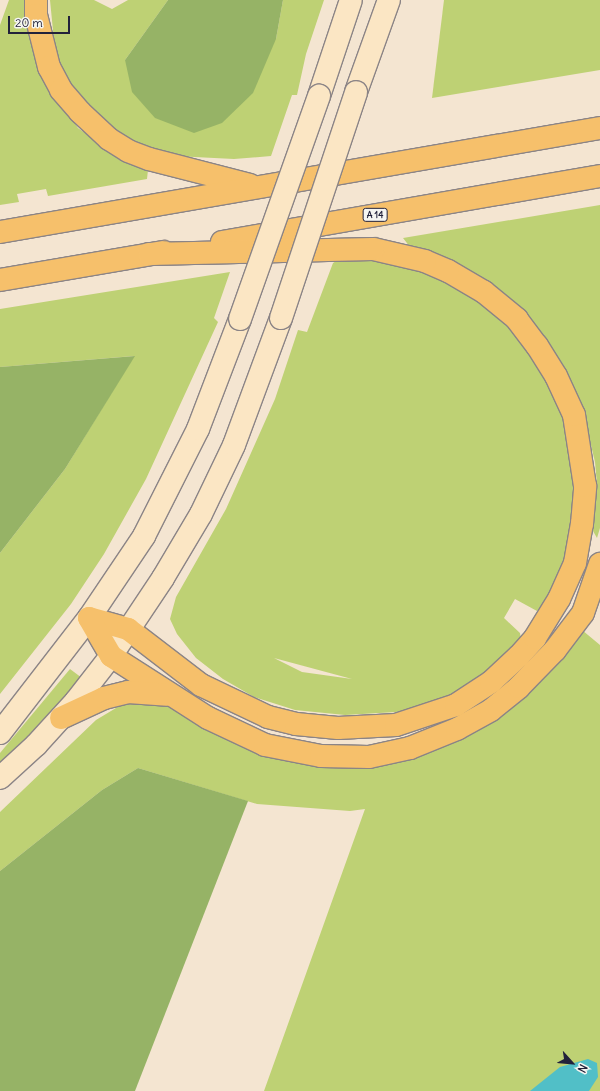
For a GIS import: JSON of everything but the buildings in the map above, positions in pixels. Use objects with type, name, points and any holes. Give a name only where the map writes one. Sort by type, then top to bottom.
[{"type":"highway","points":[[36,0],[36,15],[49,67],[71,101],[109,139],[128,151],[149,159],[258,188]]},
{"type":"highway","points":[[0,232],[600,128]]},
{"type":"highway","name":"A 14","points":[[0,280],[600,176]]},
{"type":"highway","points":[[90,618],[128,629],[201,685],[268,717],[296,724],[352,728],[396,725],[427,717],[456,705],[490,682],[535,638],[559,599],[575,562],[582,524],[585,486],[574,415],[556,376],[537,346],[517,319],[484,292],[448,271],[412,257],[373,249],[149,254]]},
{"type":"highway","points":[[90,618],[110,656],[168,695],[208,718],[265,745],[321,756],[369,757],[410,748],[457,729],[491,710],[520,687],[555,650],[583,613],[600,564]]},
{"type":"highway","points":[[61,718],[104,698],[128,692],[168,695]]},
{"type":"main road","points":[[0,733],[90,618],[127,565],[174,479],[198,429],[240,319],[319,96],[351,0]]},
{"type":"main road","points":[[0,778],[61,718],[110,656],[163,578],[201,514],[234,445],[281,318],[356,92],[389,0]]},
{"type":"green space","points":[[9,0],[28,0],[62,104],[78,128],[121,159],[148,170],[147,179],[48,196],[46,189],[17,194],[19,202],[0,205],[0,25]]},
{"type":"green space","points":[[50,0],[94,0],[112,9],[128,0],[168,0],[125,60],[276,39],[283,0],[324,0],[306,54],[297,95],[292,95],[271,156],[234,159],[175,156],[129,141],[107,126],[74,91],[64,72],[55,51]]},
{"type":"green space","points":[[168,0],[283,0],[276,39],[253,93],[222,123],[194,133],[155,118],[132,92],[125,60]]},
{"type":"green space","points":[[444,0],[600,0],[600,70],[432,98]]},
{"type":"green space","points":[[600,205],[600,528],[597,538],[593,531],[597,484],[595,462],[583,412],[562,363],[538,329],[506,295],[486,282],[410,247],[403,238]]},
{"type":"green space","points":[[343,257],[404,263],[451,281],[511,324],[560,400],[574,463],[574,527],[561,572],[550,595],[537,611],[515,599],[504,618],[520,633],[521,640],[510,654],[467,686],[430,706],[396,712],[345,715],[295,710],[254,697],[223,679],[196,658],[177,634],[170,619],[176,597],[226,509],[275,399],[298,330],[307,332],[333,263]],"holes":[[[274,658],[352,679],[302,672]]]},
{"type":"green space","points":[[230,272],[214,318],[218,322],[146,479],[104,554],[71,604],[0,694],[0,553],[65,469],[134,356],[0,367],[0,309]]},
{"type":"green space","points":[[135,356],[65,469],[0,553],[0,367]]},
{"type":"green space","points":[[582,630],[600,645],[600,1091],[264,1091],[365,809],[350,811],[257,804],[138,768],[102,790],[0,871],[0,812],[96,720],[121,705],[139,702],[166,706],[271,751],[435,748]]},
{"type":"green space","points":[[70,669],[82,678],[40,726],[0,765],[0,753]]},
{"type":"green space","points":[[138,768],[248,801],[135,1091],[0,1091],[0,871],[102,790]]},
{"type":"water","points":[[588,1059],[597,1063],[598,1077],[589,1091],[530,1091],[560,1067]]}]
